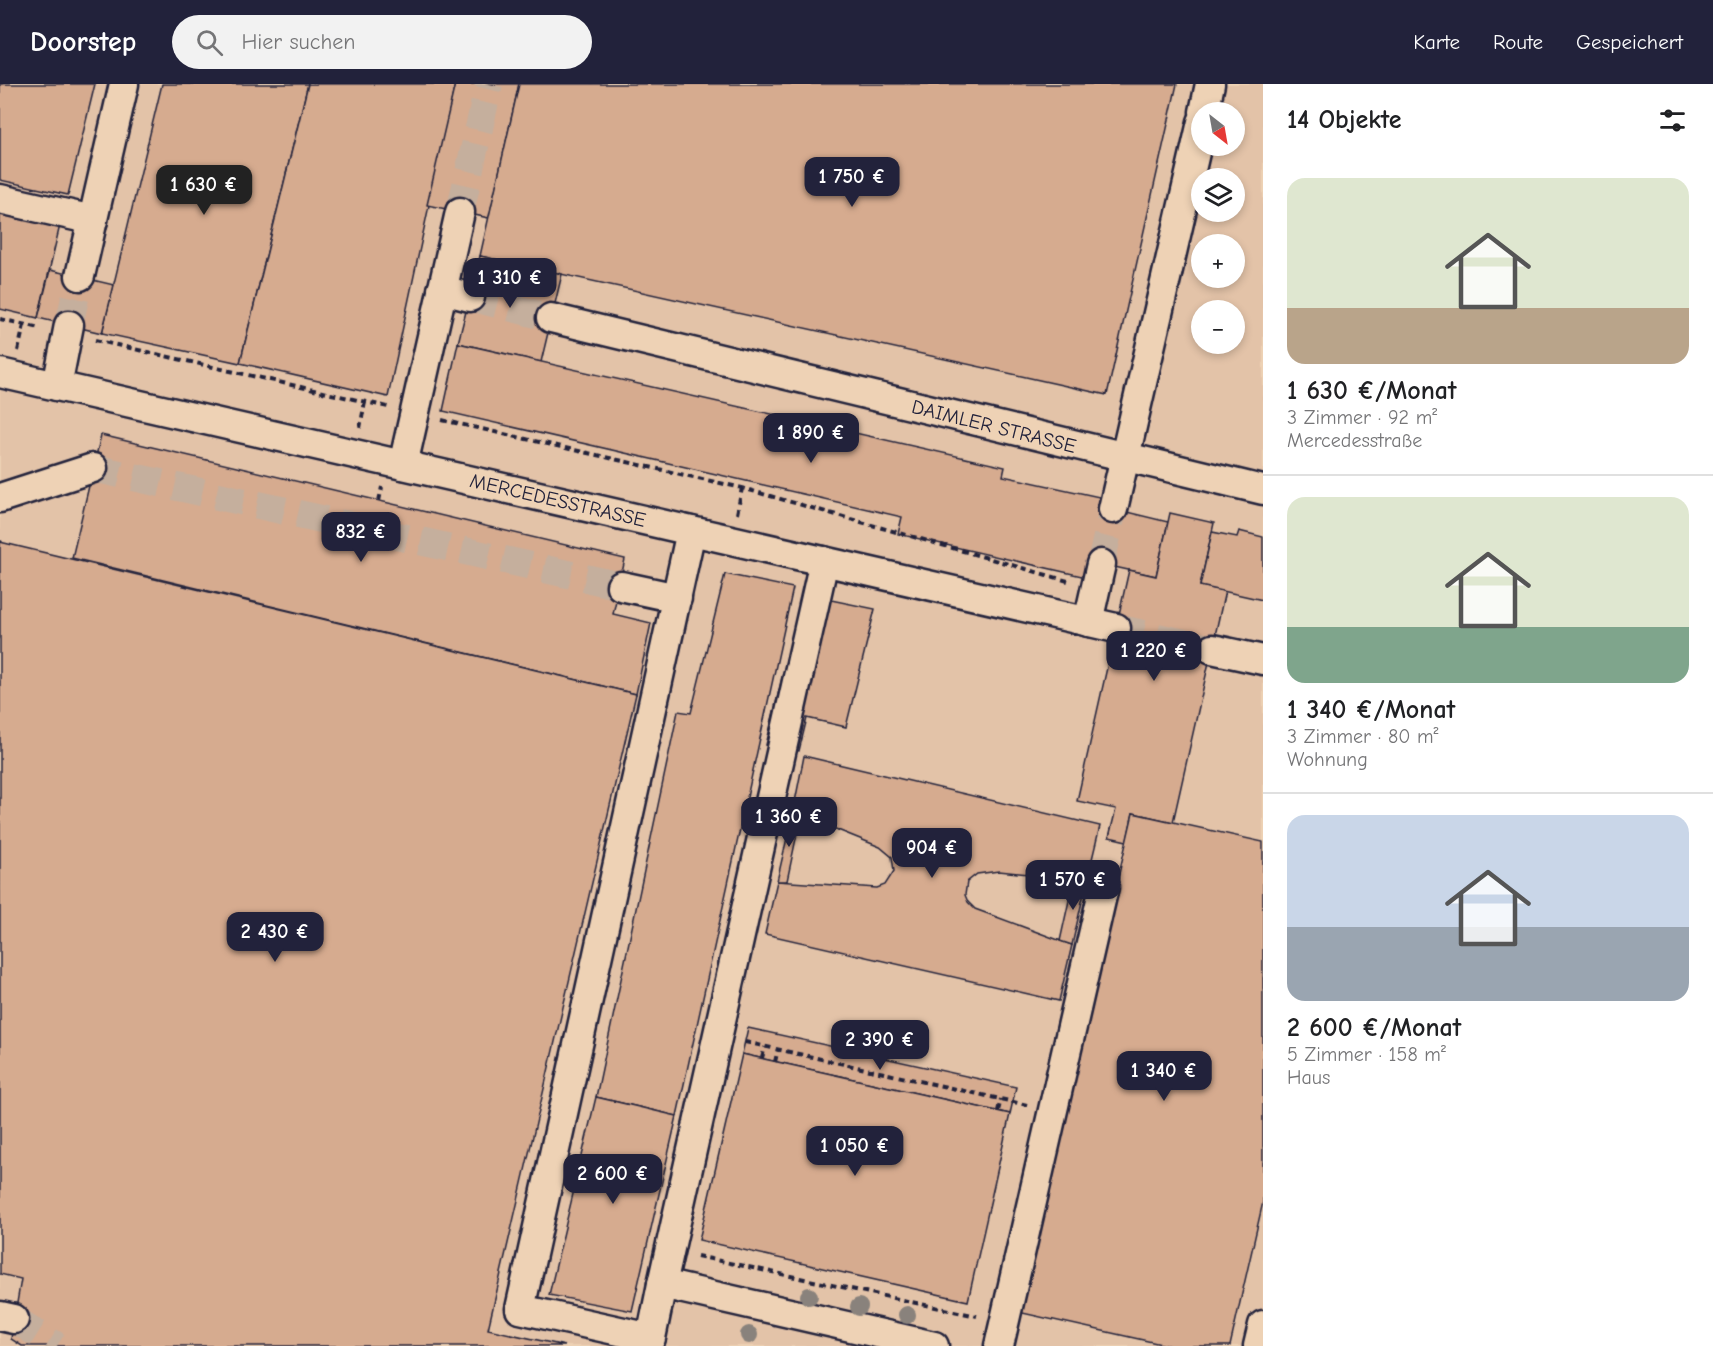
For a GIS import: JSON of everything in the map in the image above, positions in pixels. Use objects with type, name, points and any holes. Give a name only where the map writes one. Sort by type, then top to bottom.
[{"type":"street","points":[[80,276],[124,84]]},
{"type":"street","points":[[1206,102],[1210,84]]},
{"type":"street","points":[[1113,509],[1194,156]]},
{"type":"street","points":[[0,199],[93,220]]},
{"type":"street","points":[[403,465],[460,212]]},
{"type":"street","points":[[442,290],[470,297]]},
{"type":"street","name":"DAIMLER STRASSE","points":[[551,318],[1125,459],[1263,490]]},
{"type":"street","points":[[57,386],[68,329]]},
{"type":"street","name":"MERCEDESSTRASSE","points":[[0,373],[1116,628]]},
{"type":"street","points":[[0,498],[93,468]]},
{"type":"street","points":[[691,531],[520,1309],[635,1340],[651,1338],[824,561]]},
{"type":"street","points":[[1088,622],[1101,564]]},
{"type":"street","points":[[621,586],[677,598]]},
{"type":"street","points":[[1212,648],[1263,660]]},
{"type":"street","points":[[1002,1334],[1104,886]]},
{"type":"street","points":[[662,1284],[933,1346]]},
{"type":"street","points":[[1258,1346],[1263,1325]]},
{"type":"path","points":[[0,319],[68,329],[415,414],[742,488],[1071,581]]},
{"type":"path","points":[[379,501],[382,487]]},
{"type":"path","points":[[718,1036],[1053,1110]]},
{"type":"path","points":[[762,1058],[765,1047]]},
{"type":"path","points":[[775,1062],[778,1049]]},
{"type":"path","points":[[998,1111],[1000,1099]]},
{"type":"path","points":[[670,1250],[1002,1334]]},
{"type":"shaded area","points":[[0,84],[1263,84],[1263,1346],[0,1346]]},
{"type":"building","points":[[0,84],[95,84],[68,195],[0,180]]},
{"type":"building","points":[[162,84],[308,84],[240,363],[102,333]]},
{"type":"building","points":[[308,84],[455,84],[388,397],[240,363]]},
{"type":"building","points":[[455,84],[519,84],[489,218],[427,205]]},
{"type":"building","points":[[519,84],[1177,84],[1107,395],[480,256]]},
{"type":"building","points":[[0,212],[60,225],[38,318],[0,309]]},
{"type":"building","points":[[480,256],[562,274],[541,362],[458,343]]},
{"type":"building","points":[[50,270],[114,285],[102,333],[38,318]]},
{"type":"building","points":[[458,343],[1005,467],[1003,476],[1104,498],[1102,506],[1168,522],[1156,576],[1101,564],[1086,577],[898,534],[902,517],[443,411]]},
{"type":"building","points":[[101,435],[625,559],[613,614],[651,623],[636,694],[72,558]]},
{"type":"building","points":[[1170,513],[1214,523],[1200,586],[1225,591],[1173,822],[1133,813],[1127,841],[1109,837],[1116,809],[1077,801],[1129,570],[1156,576]]},
{"type":"building","points":[[1239,531],[1263,537],[1263,600],[1200,586],[1212,532],[1237,537]]},
{"type":"building","points":[[0,542],[636,694],[488,1329],[565,1346],[22,1346],[11,1339],[21,1279],[0,1274]]},
{"type":"building","points":[[725,574],[793,588],[677,1116],[596,1097],[678,711],[691,713]]},
{"type":"building","points":[[802,594],[875,609],[846,727],[807,718],[799,751],[766,745]]},
{"type":"building","points":[[804,756],[1100,826],[1087,880],[999,871],[977,874],[967,882],[965,895],[975,909],[1072,945],[1059,1001],[765,934],[777,881],[877,888],[885,885],[894,871],[892,857],[880,847],[793,812]]},
{"type":"building","points":[[793,812],[801,815],[787,881],[777,881]]},
{"type":"building","points":[[1133,813],[1263,842],[1263,1202],[1230,1346],[1170,1346],[1018,1312]]},
{"type":"building","points":[[1074,878],[1087,880],[1072,945],[1060,941]]},
{"type":"building","points":[[748,1028],[1016,1087],[1010,1114],[742,1054]]},
{"type":"building","points":[[742,1054],[1010,1114],[968,1301],[699,1240]]},
{"type":"building","points":[[596,1097],[677,1116],[632,1311],[549,1295]]},
{"type":"tunnel","points":[[460,212],[489,84]]},
{"type":"tunnel","points":[[69,325],[80,276]]},
{"type":"tunnel","points":[[470,297],[551,318]]},
{"type":"tunnel","points":[[93,468],[621,586]]},
{"type":"tunnel","points":[[1101,564],[1113,509]]},
{"type":"tunnel","points":[[1116,628],[1212,649]]},
{"type":"tunnel","points":[[14,1319],[57,1346]]}]
